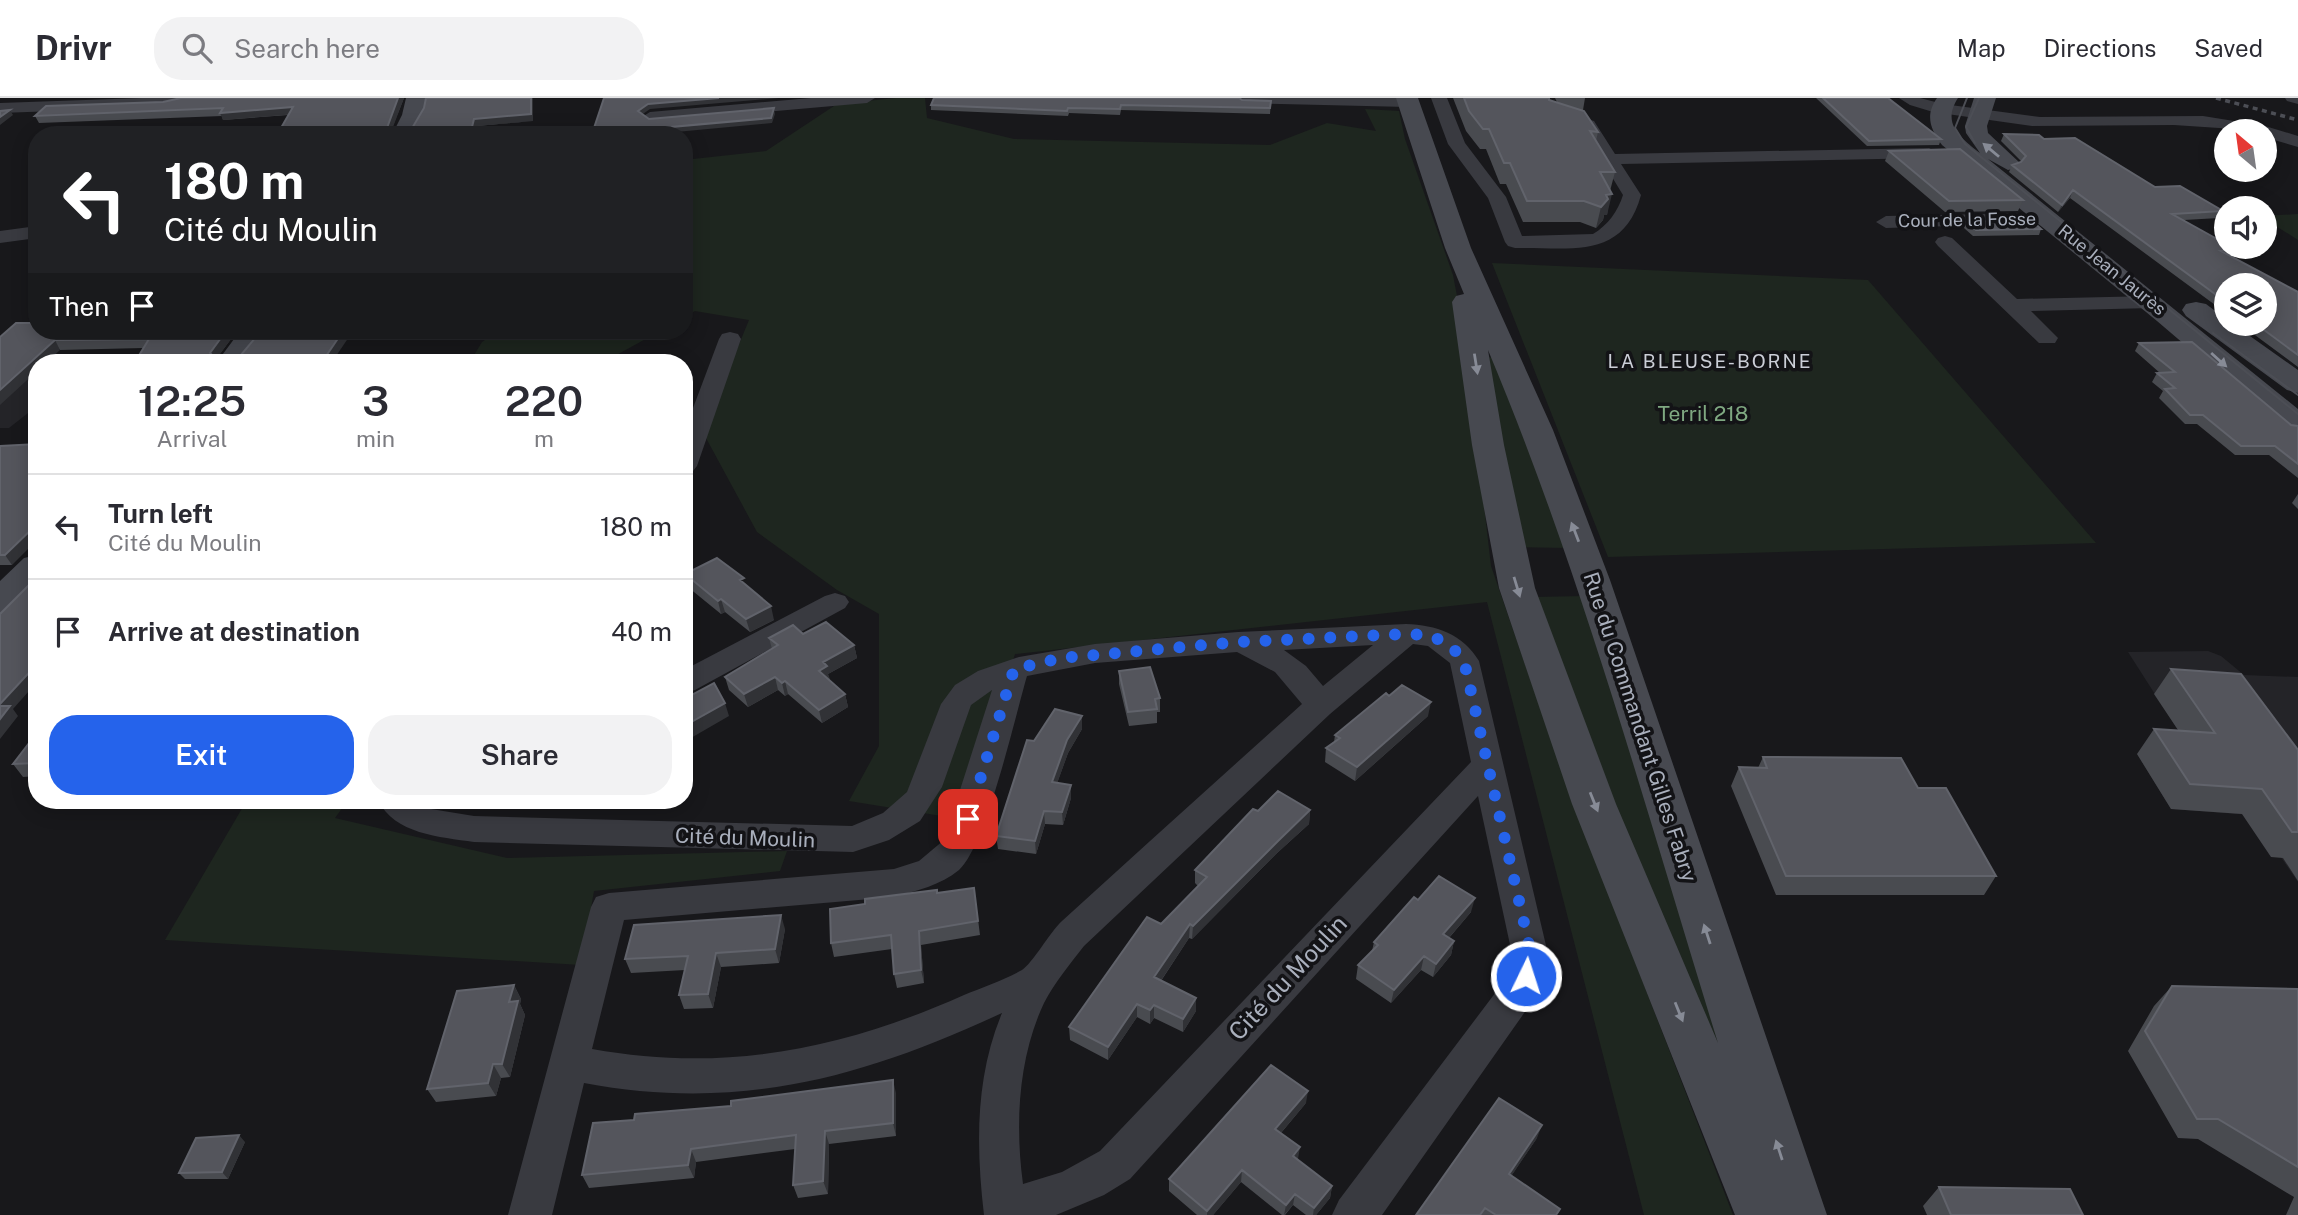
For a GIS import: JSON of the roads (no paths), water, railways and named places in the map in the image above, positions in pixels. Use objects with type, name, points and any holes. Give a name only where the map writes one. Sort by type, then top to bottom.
[{"type":"street","points":[[0,108],[27,103],[167,102],[186,98]]},
{"type":"street","points":[[408,126],[414,115],[416,98]]},
{"type":"street","points":[[650,117],[867,98]]},
{"type":"street","points":[[1242,98],[1408,100]]},
{"type":"street","points":[[1439,98],[1457,144],[1497,197],[1515,242],[1592,241],[1606,236],[1631,202],[1632,195],[1588,125],[1554,114],[1550,107]]},
{"type":"street","points":[[1909,98],[1983,106],[2049,122],[2197,119],[2247,126],[2298,142]]},
{"type":"street","name":"Rue du Commandant Gilles Fabry","points":[[1408,100],[1458,248],[1536,430],[1592,580],[1799,1215]]},
{"type":"street","name":"Rue Jean Jaurès","points":[[1944,103],[1939,118],[1943,131],[1965,152],[2298,425]]},
{"type":"street","name":"Rue Jean Jaurès","points":[[1983,106],[1976,132],[1987,147],[2199,313],[2298,384]]},
{"type":"street","points":[[1611,159],[1965,152]]},
{"type":"street","name":"Cour de la Fosse","points":[[1886,222],[2048,219]]},
{"type":"street","points":[[0,237],[28,233]]},
{"type":"street","points":[[1945,242],[2047,338]]},
{"type":"street","name":"Rue du Commandant Gilles Fabry","points":[[1458,248],[1488,445],[1517,588],[1590,794],[1763,1215]]},
{"type":"street","points":[[2012,305],[2152,303]]},
{"type":"street","points":[[693,441],[730,339]]},
{"type":"street","points":[[237,354],[248,340]]},
{"type":"street","points":[[0,603],[28,575]]},
{"type":"street","points":[[693,678],[835,602]]},
{"type":"street","name":"Cité du Moulin","points":[[1406,634],[1318,706],[1071,935],[1043,967],[1016,1021],[1002,1089],[999,1166],[1005,1212],[1065,1193],[1115,1165],[1486,766]]},
{"type":"street","name":"Cité du Moulin","points":[[405,809],[413,816],[474,829],[853,839],[886,827],[912,811],[926,788],[960,698],[978,684],[1014,669],[1062,658],[1238,642],[1406,634],[1437,638],[1453,647],[1464,661],[1530,954],[1526,976],[1473,1054],[1354,1215]]},
{"type":"street","name":"Cité du Moulin","points":[[1238,642],[1262,650],[1284,663],[1305,685],[1318,706]]},
{"type":"street","points":[[530,1215],[609,907],[894,883],[928,873],[954,855],[960,844],[1014,669]]},
{"type":"street","points":[[570,1063],[665,1076],[741,1073],[802,1066],[865,1052],[1035,981]]},
{"type":"tram line","points":[[1967,98],[1955,128],[1965,144],[2298,414]]},
{"type":"tram line","points":[[1975,143],[1966,127],[1979,98]]},
{"type":"tram line","points":[[2213,333],[2298,395]]},
{"type":"railway","points":[[2216,98],[2298,120]]},
{"type":"district","name":"LA BLEUSE-BORNE","points":[[1710,361]]},
{"type":"park label","name":"Terril 218","points":[[1703,414]]}]
